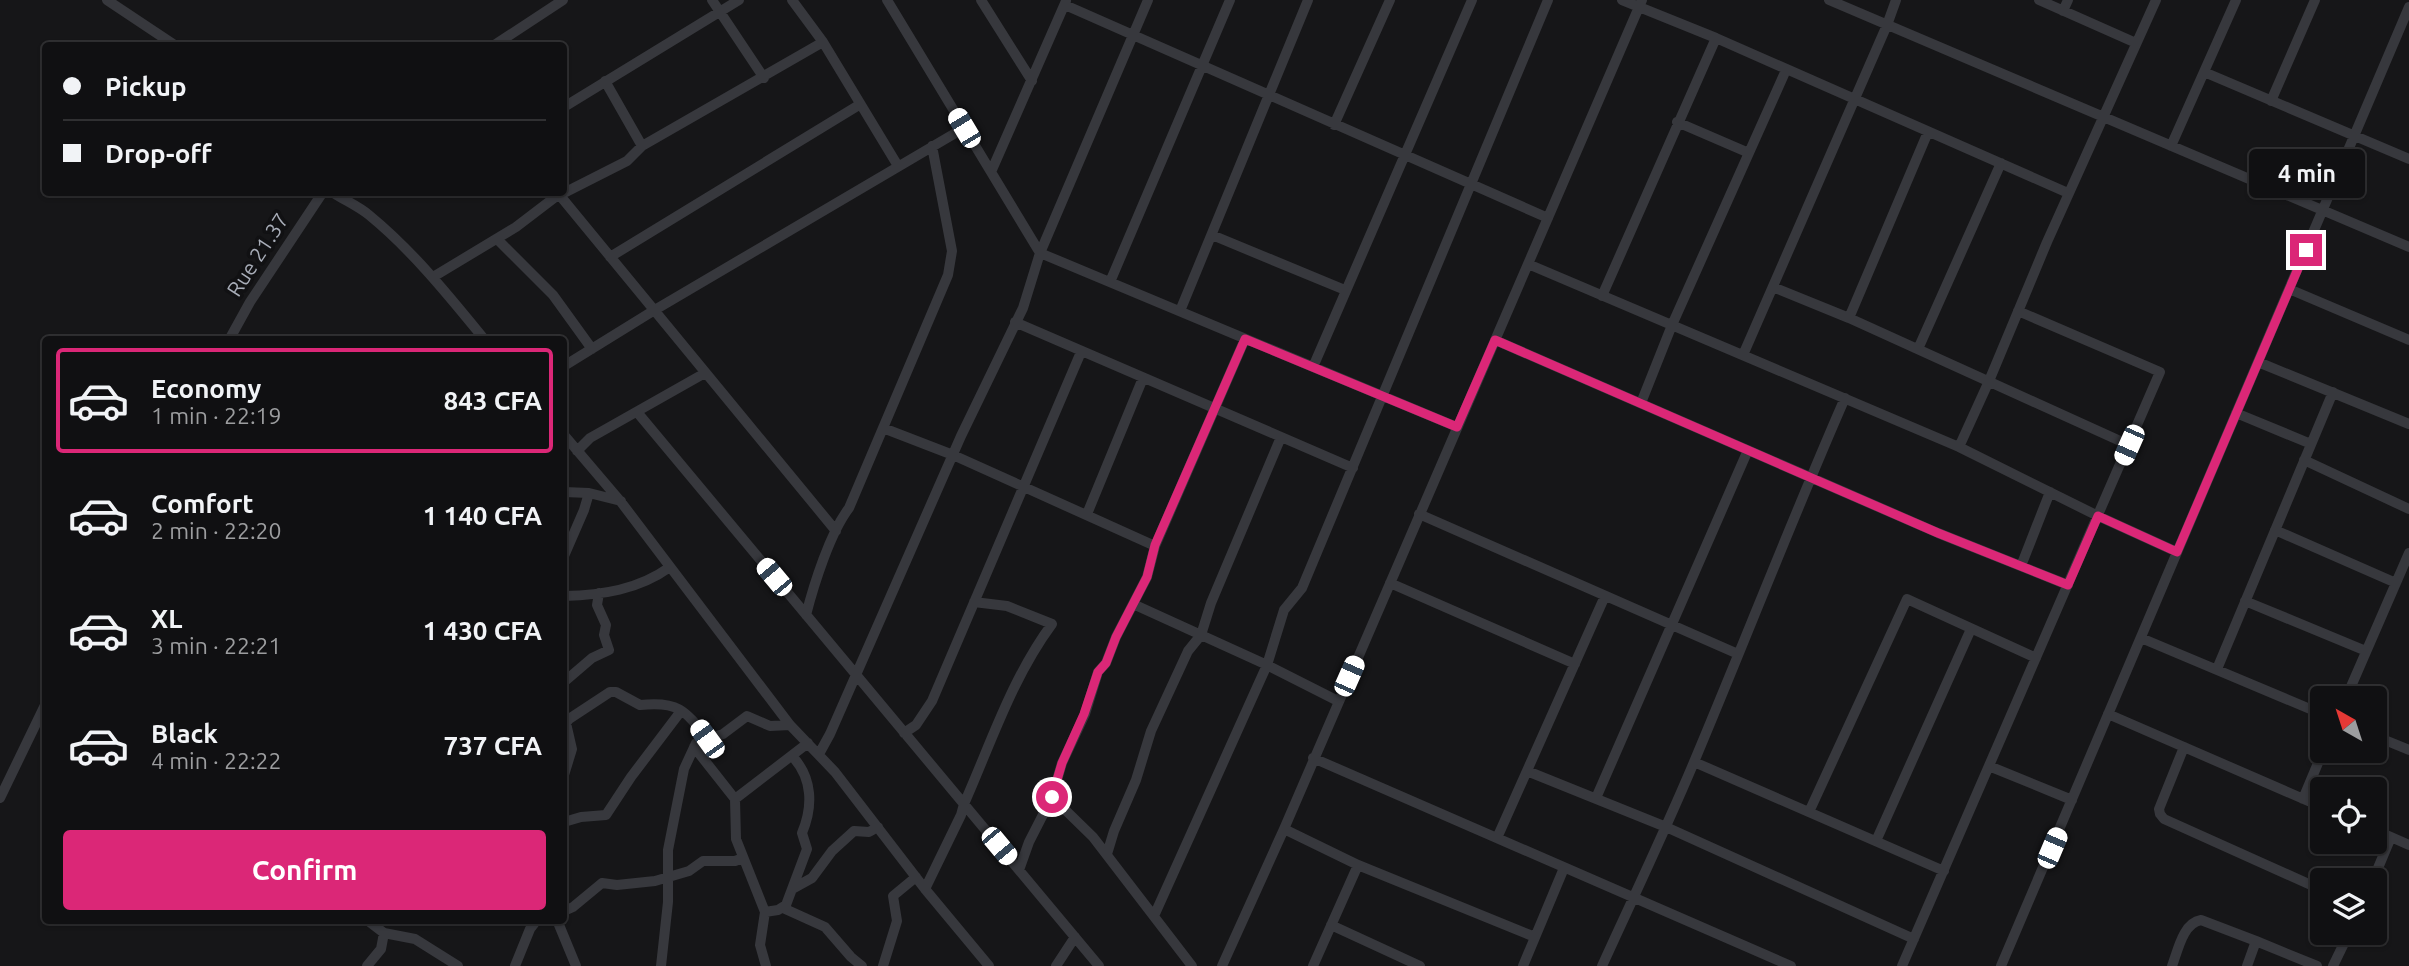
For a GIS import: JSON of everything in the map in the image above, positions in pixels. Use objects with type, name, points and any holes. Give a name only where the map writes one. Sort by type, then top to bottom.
[{"type":"street","points":[[107,0],[170,42]]},
{"type":"street","points":[[499,42],[564,0]]},
{"type":"street","points":[[712,0],[764,78]]},
{"type":"street","points":[[567,105],[739,0]]},
{"type":"street","points":[[792,0],[823,42],[898,166]]},
{"type":"street","points":[[887,0],[1040,253],[1457,427]]},
{"type":"street","points":[[981,0],[1032,81]]},
{"type":"street","points":[[819,754],[831,734],[953,455],[1023,308],[1040,253],[1148,0]]},
{"type":"street","points":[[1110,282],[1230,0]]},
{"type":"street","points":[[1180,311],[1308,0]]},
{"type":"street","points":[[1334,125],[1390,0]]},
{"type":"street","points":[[1312,367],[1472,0]]},
{"type":"street","points":[[1154,916],[1266,665],[1284,610],[1303,588],[1548,0]]},
{"type":"street","points":[[1622,0],[1641,4],[2068,193]]},
{"type":"street","points":[[1829,0],[2409,247]]},
{"type":"street","points":[[1743,355],[1896,0]]},
{"type":"street","points":[[2039,0],[2136,43]]},
{"type":"street","points":[[2063,11],[2068,0]]},
{"type":"street","points":[[1959,447],[2068,193],[2156,0]]},
{"type":"street","points":[[2171,146],[2236,0]]},
{"type":"street","points":[[2272,101],[2315,0]]},
{"type":"street","points":[[991,172],[1066,2],[1202,66],[1548,218]]},
{"type":"street","points":[[1222,966],[1284,829],[1641,4]]},
{"type":"street","points":[[2001,966],[2409,8]]},
{"type":"street","points":[[1602,296],[1716,38]]},
{"type":"street","points":[[567,190],[627,161],[642,146],[823,42]]},
{"type":"street","points":[[1641,403],[1672,325],[1786,70]]},
{"type":"street","points":[[2204,72],[2409,159]]},
{"type":"street","points":[[605,81],[642,146]]},
{"type":"street","points":[[610,257],[859,105]]},
{"type":"street","points":[[1677,122],[1749,153]]},
{"type":"street","points":[[567,364],[964,128]]},
{"type":"street","points":[[1849,318],[1928,132]]},
{"type":"street","points":[[806,615],[815,582],[836,531],[849,508],[948,275],[952,251],[932,146]]},
{"type":"street","points":[[1918,349],[2001,163]]},
{"type":"street","name":"Rue 21.37","points":[[231,336],[250,302],[320,196]]},
{"type":"street","points":[[338,196],[369,215],[433,277],[482,336]]},
{"type":"street","points":[[433,277],[496,239],[555,196]]},
{"type":"street","points":[[560,196],[836,531]]},
{"type":"street","points":[[1212,235],[1345,290]]},
{"type":"street","points":[[496,239],[553,295],[592,349]]},
{"type":"street","points":[[1528,264],[1959,447],[2177,552]]},
{"type":"street","points":[[1773,287],[1849,318],[2129,445]]},
{"type":"street","points":[[2289,289],[2409,340]]},
{"type":"street","points":[[1902,966],[2160,372],[2018,311]]},
{"type":"street","points":[[1016,323],[1353,468]]},
{"type":"street","points":[[1019,870],[1029,842],[1052,797],[1062,763],[1084,714],[1098,672],[1106,663],[1116,637],[1147,577],[1155,545],[1245,339]]},
{"type":"street","points":[[1495,340],[1810,477],[2068,585]]},
{"type":"street","points":[[904,733],[916,725],[932,701],[1081,352]]},
{"type":"street","points":[[2258,362],[2409,424]]},
{"type":"street","points":[[577,451],[590,438],[705,373]]},
{"type":"street","points":[[1087,514],[1143,378]]},
{"type":"street","points":[[2217,669],[2333,391]]},
{"type":"street","points":[[1602,966],[1635,899],[1694,762],[1845,398]]},
{"type":"street","points":[[637,412],[1099,966]]},
{"type":"street","points":[[2236,413],[2311,444]]},
{"type":"street","points":[[883,428],[953,455],[1155,545]]},
{"type":"street","points":[[1107,854],[1136,780],[1151,731],[1188,651],[1201,635],[1211,603],[1281,437]]},
{"type":"street","points":[[567,439],[621,502],[790,725],[819,754],[989,966]]},
{"type":"street","points":[[1596,798],[1748,450]]},
{"type":"street","points":[[2304,460],[2409,509]]},
{"type":"street","points":[[567,492],[589,493],[621,502]]},
{"type":"street","points":[[2021,566],[2050,492]]},
{"type":"street","points":[[567,549],[589,493]]},
{"type":"street","points":[[1419,513],[1738,654]]},
{"type":"street","points":[[2275,530],[2396,583]]},
{"type":"street","points":[[2351,686],[2409,553]]},
{"type":"street","points":[[567,596],[624,590],[654,578],[670,567]]},
{"type":"street","points":[[1390,583],[1576,664]]},
{"type":"street","points":[[567,680],[593,658],[609,650],[604,635],[606,625],[597,605],[600,593]]},
{"type":"street","points":[[1497,838],[1605,596]]},
{"type":"street","points":[[1809,813],[1908,599],[2036,658]]},
{"type":"street","points":[[2245,601],[2366,651]]},
{"type":"street","points":[[925,889],[961,815],[1028,659],[1052,624],[1007,606],[974,602]]},
{"type":"street","points":[[1133,604],[1338,701]]},
{"type":"street","points":[[1876,841],[1971,629]]},
{"type":"street","points":[[2141,638],[2310,709]]},
{"type":"street","points":[[567,722],[606,694],[615,692],[640,705],[652,702],[668,703],[681,711],[707,739]]},
{"type":"street","points":[[0,798],[42,711]]},
{"type":"street","points":[[567,821],[581,817],[603,816],[608,812],[681,711]]},
{"type":"street","points":[[2108,714],[2310,802]]},
{"type":"street","points":[[661,966],[668,902],[668,850],[684,769],[694,747],[700,740],[723,734],[747,716],[770,726],[790,725]]},
{"type":"street","points":[[567,727],[572,749],[567,765]]},
{"type":"street","points":[[2387,740],[2408,748]]},
{"type":"street","points":[[736,799],[808,743]]},
{"type":"street","points":[[694,747],[736,799],[736,839],[765,912],[760,945],[766,966]]},
{"type":"street","points":[[2184,747],[2159,808],[2160,814],[2310,885]]},
{"type":"street","points":[[783,908],[807,849],[802,833],[809,816],[808,778],[792,757]]},
{"type":"street","points":[[1314,758],[1791,966]]},
{"type":"street","points":[[1694,762],[1944,871]]},
{"type":"street","points":[[2303,799],[2318,763]]},
{"type":"street","points":[[1989,765],[2072,800]]},
{"type":"street","points":[[1527,771],[1666,827],[1914,939]]},
{"type":"street","points":[[1052,797],[1093,836],[1192,966]]},
{"type":"street","points":[[792,889],[812,878],[832,851],[855,831],[870,832],[877,827]]},
{"type":"street","points":[[1284,829],[1358,865],[1535,937]]},
{"type":"street","points":[[2387,835],[2409,845]]},
{"type":"street","points":[[2378,868],[2391,837]]},
{"type":"street","points":[[567,910],[602,883],[617,885],[655,881],[689,871],[703,861],[735,861],[743,858]]},
{"type":"street","points":[[1313,966],[1358,865]]},
{"type":"street","points":[[1523,966],[1564,868]]},
{"type":"street","points":[[883,966],[897,920],[893,896],[916,877]]},
{"type":"street","points":[[765,912],[783,908],[821,924],[862,966]]},
{"type":"street","points":[[2172,966],[2188,926],[2202,920],[2316,966]]},
{"type":"street","points":[[372,924],[384,933],[415,939],[458,966]]},
{"type":"street","points":[[515,966],[534,924]]},
{"type":"street","points":[[559,924],[576,966]]},
{"type":"street","points":[[1331,925],[1420,966]]},
{"type":"street","points":[[367,966],[381,949],[384,933]]},
{"type":"street","points":[[1056,966],[1075,936]]},
{"type":"street","points":[[2247,966],[2256,941]]},
{"type":"street","points":[[2333,966],[2343,945]]},
{"type":"route","points":[[1052,797],[1062,763],[1084,714],[1098,672],[1106,663],[1123,622],[1147,577],[1155,545],[1245,339],[1457,427],[1495,340],[1938,533],[2068,585],[2098,516],[2177,552],[2306,250]]}]
